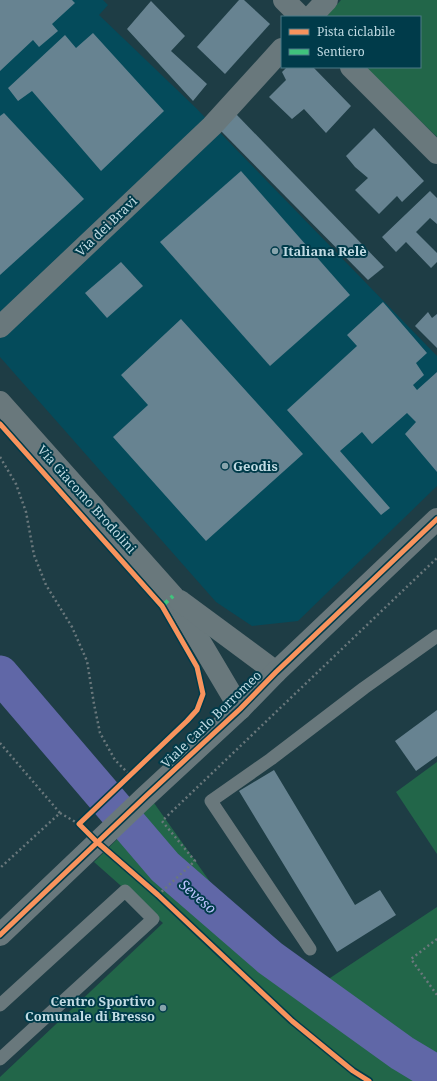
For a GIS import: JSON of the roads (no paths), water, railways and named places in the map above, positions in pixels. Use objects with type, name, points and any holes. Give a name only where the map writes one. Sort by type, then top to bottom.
[{"type":"street","points":[[284,0],[300,16]]},
{"type":"street","points":[[312,16],[327,0]]},
{"type":"street","name":"Via dei Bravi","points":[[0,327],[212,126],[281,50]]},
{"type":"street","points":[[352,68],[437,153]]},
{"type":"street","name":"Via Giacomo Brodolini","points":[[0,402],[173,596],[240,709]]},
{"type":"street","name":"Viale Carlo Borromeo","points":[[0,935],[240,709],[276,672],[437,519]]},
{"type":"street","name":"Via Giacomo Brodolini","points":[[173,596],[276,672]]},
{"type":"lane","points":[[310,949],[211,801],[437,636]]},
{"type":"lane","points":[[0,1006],[125,891],[153,919],[0,1060]]},
{"type":"waterway","name":"Seveso","points":[[0,674],[165,867],[270,958],[402,1053],[437,1074]]},
{"type":"place","name":"Italiana Relè","points":[[275,251]]},
{"type":"place","name":"Geodis","points":[[225,466]]},
{"type":"place","name":"Centro Sportivo Comunale di Bresso","points":[[163,1008]]}]
